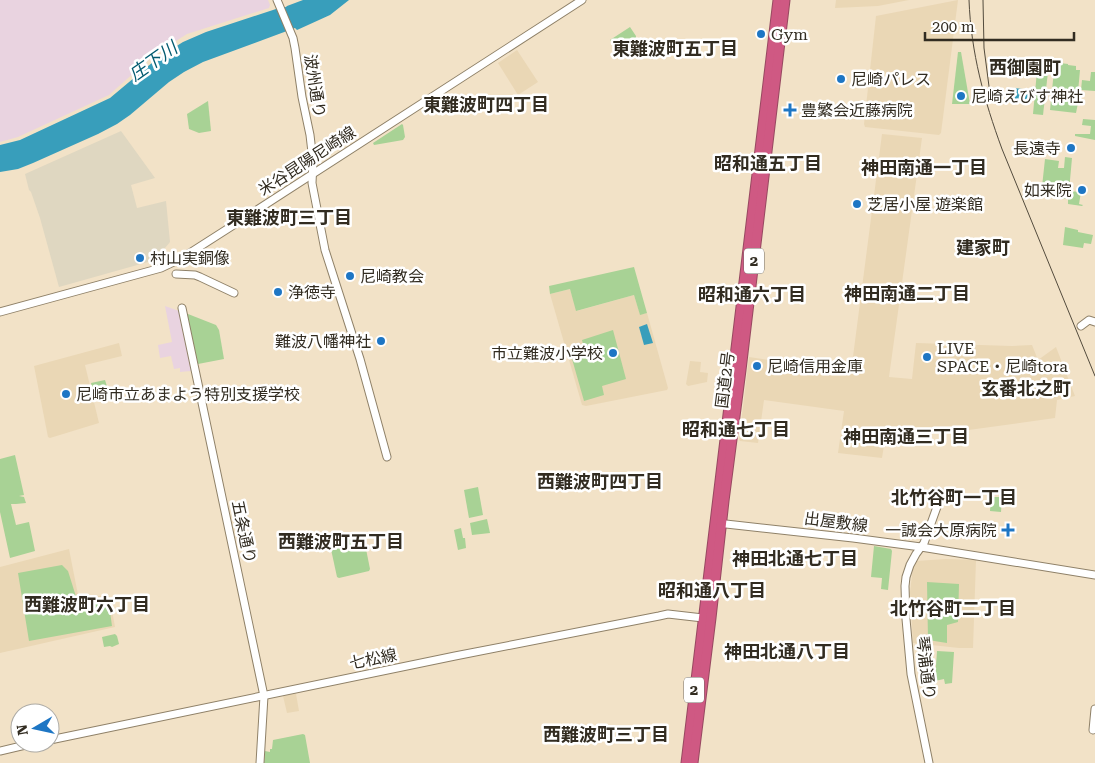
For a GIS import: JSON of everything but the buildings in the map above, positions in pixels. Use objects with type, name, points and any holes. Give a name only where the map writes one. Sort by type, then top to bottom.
[{"type":"highway","name":"国道2号","points":[[693,763],[711,618],[718,523],[778,0]]},
{"type":"highway","name":"国道2号","points":[[686,763],[703,618],[740,377],[785,0]]},
{"type":"street","name":"米谷昆陽尼崎線","points":[[0,312],[174,263],[582,0]]},
{"type":"street","name":"波州通り","points":[[278,4],[295,44],[302,97],[310,135],[313,161],[312,183],[325,250],[360,359],[387,457]]},
{"type":"street","points":[[176,274],[195,275],[234,293]]},
{"type":"street","name":"五条通り","points":[[182,308],[264,696],[260,763]]},
{"type":"street","points":[[1081,326],[1089,320],[1095,322]]},
{"type":"street","name":"琴浦通り","points":[[929,763],[911,674],[906,586],[908,571],[913,558],[924,543],[942,493]]},
{"type":"street","name":"出屋敷線","points":[[718,523],[921,547],[1095,575]]},
{"type":"street","name":"七松線","points":[[60,738],[668,614],[703,618]]},
{"type":"street","points":[[1095,709],[1093,730],[1095,729]]},
{"type":"shaded area","points":[[0,0],[268,0],[270,5],[269,8],[187,34],[154,55],[109,95],[18,137],[0,142]]},
{"type":"shaded area","points":[[836,0],[909,0],[878,6],[835,8]]},
{"type":"shaded area","points":[[958,0],[941,133],[939,135],[865,127],[876,16]]},
{"type":"shaded area","points":[[517,50],[538,82],[518,95],[498,63]]},
{"type":"shaded area","points":[[121,131],[155,178],[131,185],[137,208],[166,201],[170,242],[155,260],[59,287],[40,218],[25,174]]},
{"type":"shaded area","points":[[882,134],[922,138],[889,377],[912,379],[916,343],[1032,345],[1038,360],[1056,347],[1075,396],[1057,400],[1055,418],[954,432],[887,426],[882,458],[838,453],[844,411],[764,400],[758,443],[740,441],[749,357],[851,372]]},
{"type":"shaded area","name":"市立難波小学校","points":[[570,289],[577,311],[634,295],[640,314],[647,313],[667,390],[586,406],[582,405],[550,294]]},
{"type":"shaded area","points":[[165,306],[179,311],[191,371],[180,372],[180,368],[174,369],[171,356],[160,358],[158,345],[172,342]]},
{"type":"shaded area","name":"尼崎市立あまよう特別支援学校","points":[[119,343],[122,356],[85,365],[99,423],[48,437],[34,366]]},
{"type":"shaded area","points":[[690,361],[701,362],[700,372],[708,373],[707,382],[688,386],[686,384]]},
{"type":"shaded area","points":[[69,549],[79,600],[109,594],[115,627],[0,653],[0,567]]},
{"type":"shaded area","points":[[976,560],[973,648],[913,643],[910,592],[913,567],[916,561]]},
{"type":"shaded area","points":[[296,694],[299,711],[287,713],[283,696]]},
{"type":"green space","points":[[630,27],[636,36],[635,56],[615,56],[615,47],[610,40]]},
{"type":"green space","points":[[958,52],[961,52],[970,104],[952,104]]},
{"type":"green space","points":[[1055,61],[1076,66],[1076,70],[1080,70],[1078,92],[1080,93],[1076,113],[1050,110]]},
{"type":"green space","points":[[1037,71],[1048,72],[1043,115],[1033,114]]},
{"type":"green space","points":[[1091,72],[1095,72],[1095,91],[1081,90],[1082,80],[1090,81]]},
{"type":"green space","points":[[208,101],[211,131],[199,133],[189,129],[187,114]]},
{"type":"green space","points":[[1083,119],[1095,120],[1095,140],[1075,136],[1075,134],[1090,134],[1091,126],[1082,125]]},
{"type":"green space","points":[[402,124],[405,137],[403,140],[374,145],[373,143]]},
{"type":"green space","points":[[1065,157],[1072,158],[1069,191],[1081,192],[1079,204],[1082,206],[1068,204],[1068,199],[1041,196],[1045,159],[1059,161],[1058,168],[1064,168]]},
{"type":"green space","points":[[1065,227],[1093,235],[1091,244],[1084,243],[1083,248],[1063,245]]},
{"type":"green space","points":[[634,267],[647,313],[640,315],[634,295],[576,311],[570,289],[550,294],[549,286]]},
{"type":"green space","points":[[188,314],[216,325],[219,330],[224,359],[198,364]]},
{"type":"green space","points":[[613,330],[626,379],[602,386],[604,395],[584,401],[570,352],[584,348],[582,340]]},
{"type":"green space","points":[[105,380],[109,393],[94,397],[91,383]]},
{"type":"green space","points":[[15,455],[24,495],[19,496],[24,497],[26,503],[11,504],[16,525],[29,522],[35,551],[10,558],[0,512],[0,459]]},
{"type":"green space","points":[[478,487],[483,515],[469,518],[464,490]]},
{"type":"green space","points":[[991,497],[1002,497],[1001,512],[990,511]]},
{"type":"green space","points":[[487,519],[490,533],[472,535],[470,523]]},
{"type":"green space","points":[[461,528],[466,548],[458,550],[454,530]]},
{"type":"green space","points":[[363,534],[369,571],[337,577],[329,540]]},
{"type":"green space","points":[[874,546],[891,549],[892,551],[888,590],[881,589],[882,578],[871,577]]},
{"type":"green space","points":[[62,565],[68,571],[78,603],[108,597],[112,626],[29,641],[18,573]]},
{"type":"green space","points":[[927,582],[959,584],[958,622],[947,625],[947,643],[928,640]]},
{"type":"green space","points":[[115,634],[119,644],[112,647],[104,647],[102,637]]},
{"type":"green space","points":[[937,651],[954,652],[952,683],[945,684],[944,679],[935,681]]},
{"type":"green space","points":[[305,735],[310,763],[264,763],[265,751],[270,752],[273,740]]},
{"type":"water","points":[[303,0],[349,0],[330,15],[297,30],[295,28],[203,62],[184,72],[169,82],[130,115],[98,134],[18,169],[0,172],[0,145],[20,140],[110,98],[159,57],[183,42],[206,32]]},
{"type":"water","points":[[1014,88],[1031,90],[1030,101],[1013,99]]},
{"type":"water","points":[[647,324],[653,343],[644,345],[639,327]]},
{"type":"railway","points":[[969,0],[972,39],[984,94],[995,131],[1095,376]]},
{"type":"railway","points":[[983,0],[984,48],[990,94]]},
{"type":"place","name":"Gym","points":[[761,34]]},
{"type":"place","name":"尼崎パレス","points":[[841,79]]},
{"type":"place","name":"尼崎えびす神社","points":[[961,96]]},
{"type":"place","name":"豊繁会近藤病院","points":[[790,110]]},
{"type":"place","name":"長遠寺","points":[[1071,148]]},
{"type":"place","name":"如来院","points":[[1082,190]]},
{"type":"place","name":"芝居小屋 遊楽館","points":[[857,204]]},
{"type":"place","name":"村山実銅像","points":[[140,258]]},
{"type":"place","name":"尼崎教会","points":[[350,276]]},
{"type":"place","name":"浄徳寺","points":[[278,292]]},
{"type":"place","name":"難波八幡神社","points":[[381,341]]},
{"type":"place","name":"市立難波小学校","points":[[613,353]]},
{"type":"place","name":"LIVE SPACE・尼崎tora","points":[[927,357]]},
{"type":"place","name":"尼崎信用金庫","points":[[757,366]]},
{"type":"place","name":"尼崎市立あまよう特別支援学校","points":[[66,394]]},
{"type":"place","name":"一誠会大原病院","points":[[1008,530]]},
{"type":"district","name":"東難波町五丁目","points":[[675,48]]},
{"type":"district","name":"西御園町","points":[[1025,67]]},
{"type":"district","name":"東難波町四丁目","points":[[486,104]]},
{"type":"district","name":"昭和通五丁目","points":[[768,163]]},
{"type":"district","name":"神田南通一丁目","points":[[924,167]]},
{"type":"district","name":"東難波町三丁目","points":[[289,217]]},
{"type":"district","name":"建家町","points":[[983,247]]},
{"type":"district","name":"神田南通二丁目","points":[[907,293]]},
{"type":"district","name":"昭和通六丁目","points":[[752,294]]},
{"type":"district","name":"玄番北之町","points":[[1026,388]]},
{"type":"district","name":"昭和通七丁目","points":[[736,429]]},
{"type":"district","name":"神田南通三丁目","points":[[906,436]]},
{"type":"district","name":"西難波町四丁目","points":[[600,481]]},
{"type":"district","name":"北竹谷町一丁目","points":[[954,497]]},
{"type":"district","name":"西難波町五丁目","points":[[341,541]]},
{"type":"district","name":"神田北通七丁目","points":[[795,558]]},
{"type":"district","name":"昭和通八丁目","points":[[712,590]]},
{"type":"district","name":"西難波町六丁目","points":[[87,604]]},
{"type":"district","name":"北竹谷町二丁目","points":[[953,608]]},
{"type":"district","name":"神田北通八丁目","points":[[787,651]]},
{"type":"district","name":"西難波町三丁目","points":[[606,734]]},
{"type":"water label","name":"庄下川","points":[[153,61]]}]
